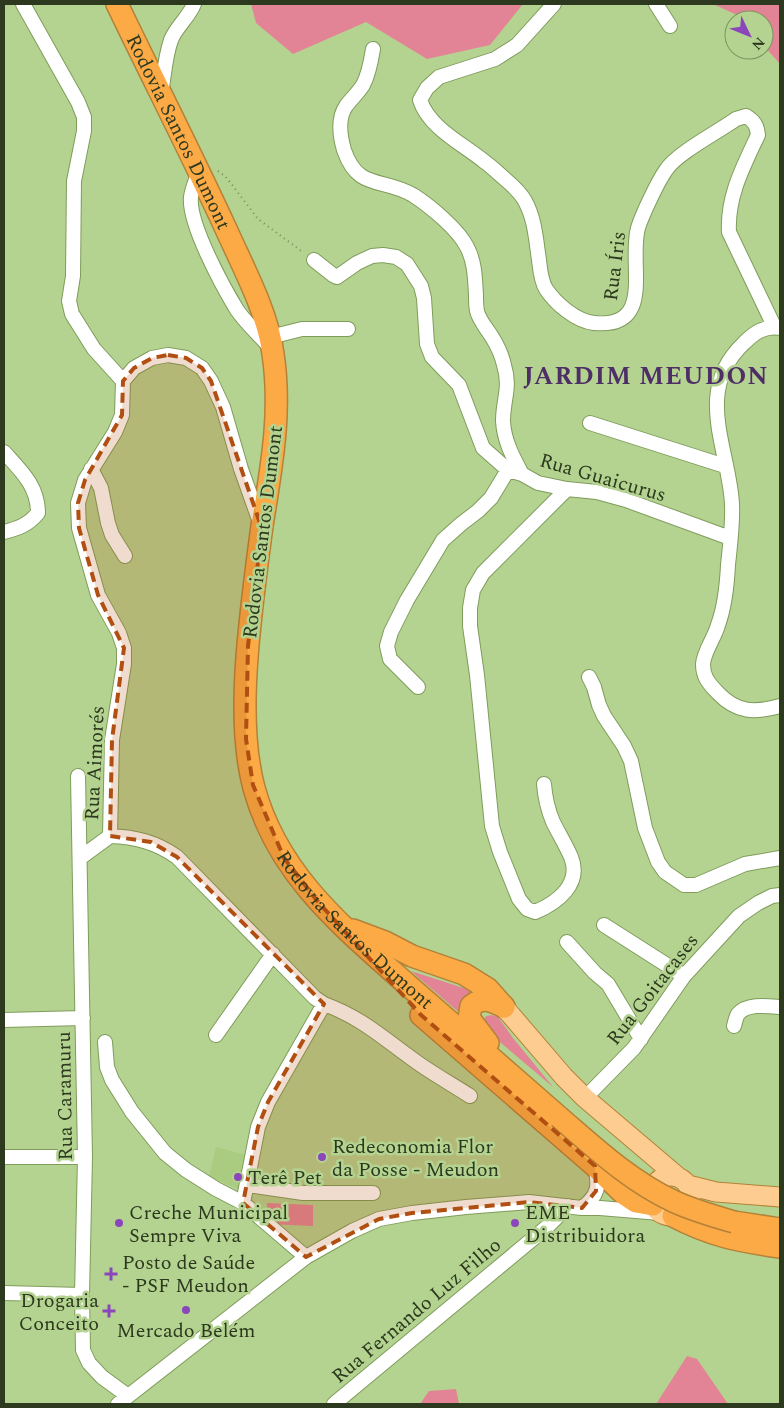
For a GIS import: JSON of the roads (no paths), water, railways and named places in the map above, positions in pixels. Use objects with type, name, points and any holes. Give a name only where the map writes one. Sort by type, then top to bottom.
[{"type":"highway","name":"Rodovia Santos Dumont","points":[[117,4],[197,167],[251,283],[271,344],[276,379],[276,428],[248,646],[245,712],[246,739],[253,785],[261,811],[284,858],[299,880],[342,926],[446,1019],[611,1161],[672,1200],[704,1213],[780,1235]]},
{"type":"highway","points":[[342,926],[385,942],[412,956],[464,974],[488,989],[504,1007]]},
{"type":"highway","points":[[342,926],[393,988],[420,1015],[624,1194],[636,1202],[670,1194],[709,1233],[738,1241],[780,1235]]},
{"type":"highway","points":[[504,1007],[486,1000],[477,1001],[471,1006],[469,1018],[492,1047],[506,1071]]},
{"type":"main road","points":[[504,1007],[552,1064],[584,1098],[655,1156],[670,1194],[716,1192],[780,1197]]},
{"type":"street","points":[[24,4],[78,102],[84,117],[84,131],[74,181],[73,276],[69,301],[72,314],[94,349],[123,381],[134,368],[152,358],[168,354],[186,358],[202,368],[211,381],[223,407],[241,469],[262,529]]},
{"type":"street","points":[[161,95],[172,38],[194,4]]},
{"type":"street","name":"Rua Íris","points":[[554,4],[517,45],[496,59],[439,77],[427,88],[420,100],[422,109],[441,128],[485,161],[514,187],[525,200],[534,221],[541,274],[545,288],[566,311],[586,322],[606,324],[618,322],[627,316],[633,304],[636,290],[636,242],[638,227],[666,169],[677,158],[736,119],[746,116],[754,121],[758,135],[731,196],[728,219],[729,232],[777,327]]},
{"type":"street","points":[[656,4],[670,26]]},
{"type":"street","name":"Rua Guaicurus","points":[[373,49],[368,74],[362,87],[345,108],[340,121],[340,133],[349,164],[355,173],[367,180],[392,186],[412,195],[459,234],[467,247],[473,261],[476,311],[494,340],[504,364],[508,386],[503,420],[506,441],[522,474]]},
{"type":"street","points":[[314,260],[337,276],[372,256],[396,257],[407,264],[421,286],[424,298],[427,344],[432,357],[459,385],[483,448],[508,470],[491,498],[443,540],[391,632],[387,646],[390,659],[418,687]]},
{"type":"street","points":[[777,327],[755,332],[739,348],[726,366],[718,384],[716,409],[732,506],[724,603],[718,625],[703,662],[707,680],[725,700],[738,709],[749,711],[780,706]]},
{"type":"street","points":[[271,344],[302,329],[348,329]]},
{"type":"street","name":"Rua Aimorés","points":[[123,381],[122,415],[115,432],[85,480],[78,503],[79,528],[98,595],[119,633],[124,648],[124,664],[112,740],[110,836],[130,837],[164,847],[177,857],[315,998],[368,1025],[418,1063],[470,1096]]},
{"type":"street","points":[[590,423],[725,466]]},
{"type":"street","points":[[4,452],[34,490],[38,502],[38,513],[31,522],[19,529],[4,532]]},
{"type":"street","points":[[92,469],[101,488],[112,535],[125,556]]},
{"type":"street","name":"Rua Guaicurus","points":[[508,470],[522,474],[538,483],[567,489],[597,492],[626,500],[730,538]]},
{"type":"street","points":[[544,784],[545,795],[553,821],[572,859],[574,877],[562,896],[535,912],[523,905],[500,852],[492,826],[477,675],[470,626],[470,608],[473,590],[483,573],[567,489]]},
{"type":"street","points":[[588,677],[594,687],[604,716],[624,746],[631,761],[645,828],[658,862],[664,872],[684,885],[696,885],[745,864],[780,858]]},
{"type":"street","name":"Rua Caramuru","points":[[78,776],[85,1157],[82,1295],[83,1350],[89,1363],[123,1400]]},
{"type":"street","points":[[80,858],[110,836]]},
{"type":"street","name":"Rua Goitacases","points":[[584,1098],[641,1039],[684,976],[739,916],[758,903],[772,896],[780,895]]},
{"type":"street","points":[[604,925],[684,976]]},
{"type":"street","points":[[567,942],[595,973],[608,984],[641,1039]]},
{"type":"street","points":[[216,1035],[273,954]]},
{"type":"street","points":[[243,1203],[258,1128],[268,1102],[324,1004]]},
{"type":"street","points":[[734,1026],[738,1015],[746,1009],[755,1006],[780,1006]]},
{"type":"street","points":[[4,1020],[83,1018]]},
{"type":"street","points":[[105,1042],[107,1067],[112,1080],[132,1112],[165,1153],[186,1170],[243,1203],[306,1257]]},
{"type":"street","points":[[4,1157],[85,1157]]},
{"type":"street","name":"Rua Fernando Luz Filho","points":[[334,1404],[547,1227],[575,1207],[590,1202],[596,1191],[598,1178],[594,1166]]},
{"type":"street","points":[[248,1185],[304,1193],[373,1193]]},
{"type":"street","points":[[600,1208],[624,1194]]},
{"type":"street","points":[[123,1400],[306,1257],[352,1231],[379,1219],[412,1213],[529,1202],[600,1208],[670,1194]]},
{"type":"street","points":[[4,1293],[82,1295]]},
{"type":"place","name":"Redeconomia Flor da Posse - Meudon","points":[[322,1157]]},
{"type":"place","name":"Terê Pet","points":[[238,1177]]},
{"type":"place","name":"Creche Municipal Sempre Viva","points":[[119,1223]]},
{"type":"place","name":"EME Distribuidora","points":[[515,1223]]},
{"type":"place","name":"Posto de Saúde - PSF Meudon","points":[[111,1274]]},
{"type":"place","name":"Mercado Belém","points":[[186,1310]]},
{"type":"place","name":"Drogaria Conceito","points":[[109,1311]]},
{"type":"district","name":"JARDIM MEUDON","points":[[646,375]]}]
